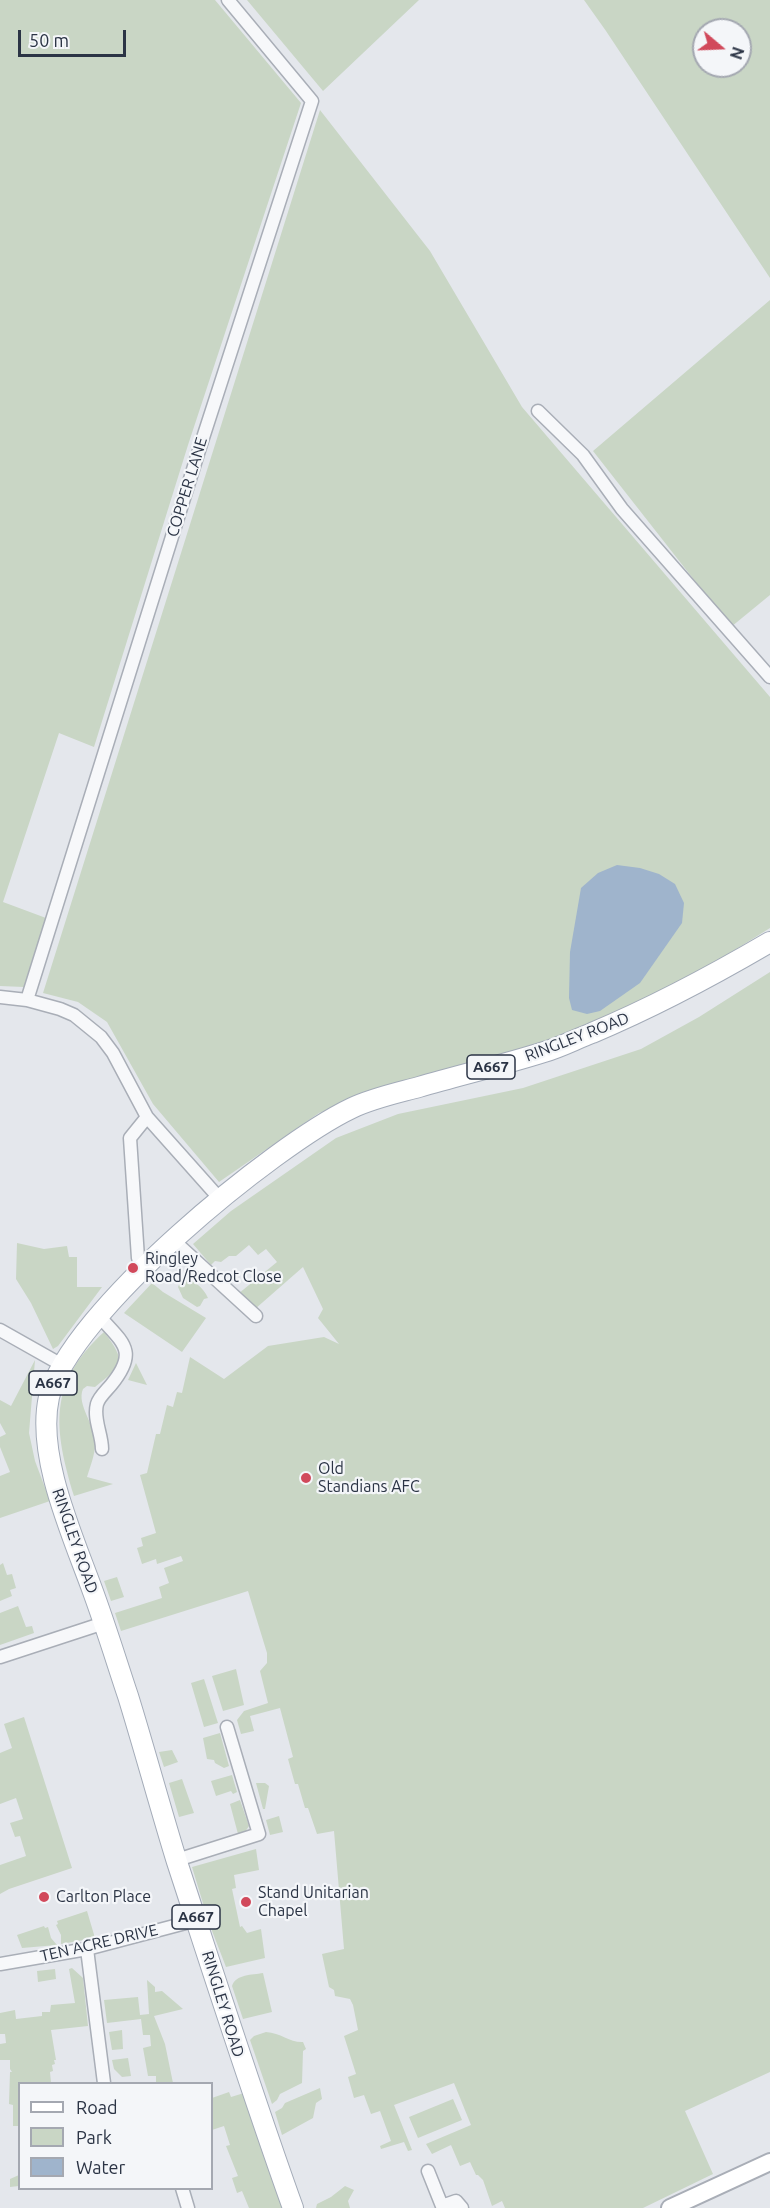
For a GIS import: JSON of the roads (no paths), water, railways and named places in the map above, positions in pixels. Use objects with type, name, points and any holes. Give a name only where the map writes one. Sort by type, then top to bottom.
[{"type":"main road","name":"RINGLEY ROAD","points":[[293,2208],[250,2088],[104,1623],[56,1491],[48,1441],[48,1403],[52,1385],[62,1365],[99,1316],[146,1265],[220,1199],[269,1161],[318,1128],[354,1107],[382,1097],[548,1051],[668,1000],[770,942]]},
{"type":"street","name":"COPPER LANE","points":[[27,1000],[201,444],[312,100],[228,0]]},
{"type":"street","points":[[538,411],[583,455],[621,509],[729,628],[770,677]]},
{"type":"street","points":[[0,998],[27,1000],[60,1009],[74,1015],[101,1037],[113,1053],[147,1117],[220,1199]]},
{"type":"street","points":[[146,1265],[138,1258],[130,1138],[147,1117]]},
{"type":"street","points":[[173,1240],[256,1316]]},
{"type":"street","points":[[99,1316],[124,1344],[127,1354],[119,1376],[96,1406],[102,1449]]},
{"type":"street","points":[[0,1330],[62,1365]]},
{"type":"street","points":[[0,1657],[104,1623]]},
{"type":"street","points":[[177,1860],[260,1834],[227,1727]]},
{"type":"street","name":"TEN ACRE DRIVE","points":[[0,1964],[87,1949],[197,1920]]},
{"type":"street","points":[[87,1949],[104,2082]]},
{"type":"street","points":[[670,2208],[770,2162]]},
{"type":"street","points":[[428,2170],[442,2206],[456,2201],[462,2208]]},
{"type":"street","points":[[183,2190],[188,2208]]},
{"type":"water","points":[[617,865],[640,868],[659,874],[675,884],[684,903],[682,923],[640,983],[600,1011],[587,1014],[572,1010],[569,998],[570,952],[581,888],[598,873]]},
{"type":"place","name":"Ringley Road/Redcot Close","points":[[133,1268]]},
{"type":"place","name":"Old Standians AFC","points":[[306,1478]]},
{"type":"place","name":"Carlton Place","points":[[44,1897]]},
{"type":"place","name":"Stand Unitarian Chapel","points":[[246,1902]]}]
